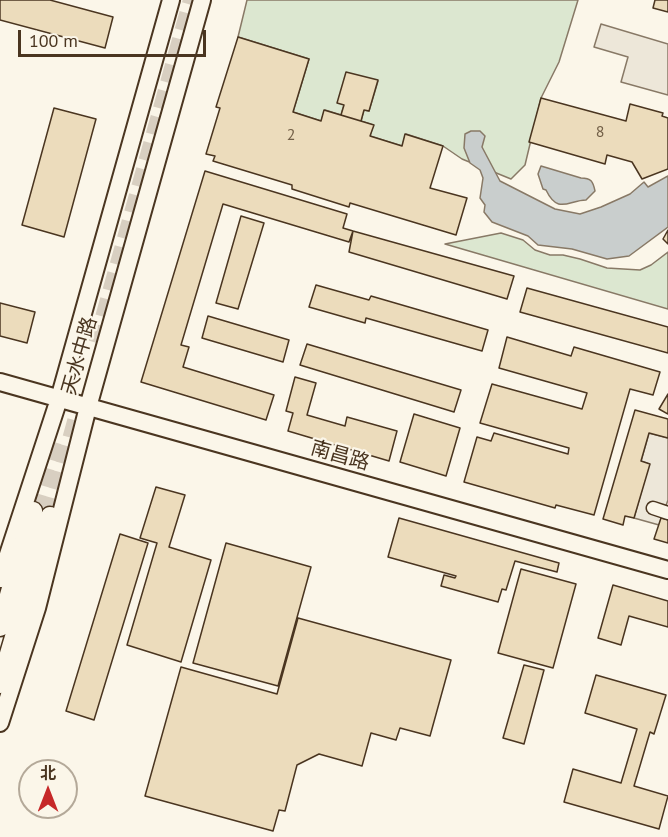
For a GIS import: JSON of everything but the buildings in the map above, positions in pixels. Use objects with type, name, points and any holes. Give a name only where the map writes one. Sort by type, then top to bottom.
[{"type":"main road","points":[[0,627],[42,513],[0,684]]},
{"type":"street","name":"天水中路","points":[[0,579],[59,399],[171,0]]},
{"type":"street","name":"天水中路","points":[[0,723],[37,608],[88,407],[202,0]]},
{"type":"street","name":"南昌路","points":[[0,382],[668,570]]},
{"type":"street","points":[[653,508],[668,513]]},
{"type":"green space","points":[[247,0],[578,0],[559,62],[541,98],[525,165],[511,179],[462,159],[443,146],[406,134],[402,146],[370,136],[373,125],[361,121],[364,110],[369,111],[378,81],[344,105],[341,115],[325,110],[321,121],[293,112],[309,59],[238,37]]},
{"type":"green space","points":[[501,233],[523,240],[535,250],[550,255],[563,255],[607,268],[640,270],[668,252],[668,309],[445,244]]},
{"type":"shaded area","points":[[601,24],[668,44],[668,95],[621,82],[628,57],[594,47]]},
{"type":"shaded area","points":[[480,131],[485,136],[482,147],[500,181],[555,209],[580,214],[630,194],[644,182],[648,187],[668,176],[668,227],[629,256],[607,259],[572,249],[538,245],[528,236],[492,222],[484,212],[485,205],[480,198],[483,178],[480,170],[470,163],[464,148],[465,134]]},
{"type":"shaded area","points":[[541,166],[589,179],[595,191],[586,200],[559,204],[543,189],[538,174]]},
{"type":"shaded area","points":[[649,433],[668,438],[668,500],[659,525],[634,518],[649,464],[641,461]]},
{"type":"tunnel","points":[[97,343],[192,0]]},
{"type":"tunnel","points":[[50,516],[83,396]]},
{"type":"tunnel","points":[[33,511],[54,438]]}]
